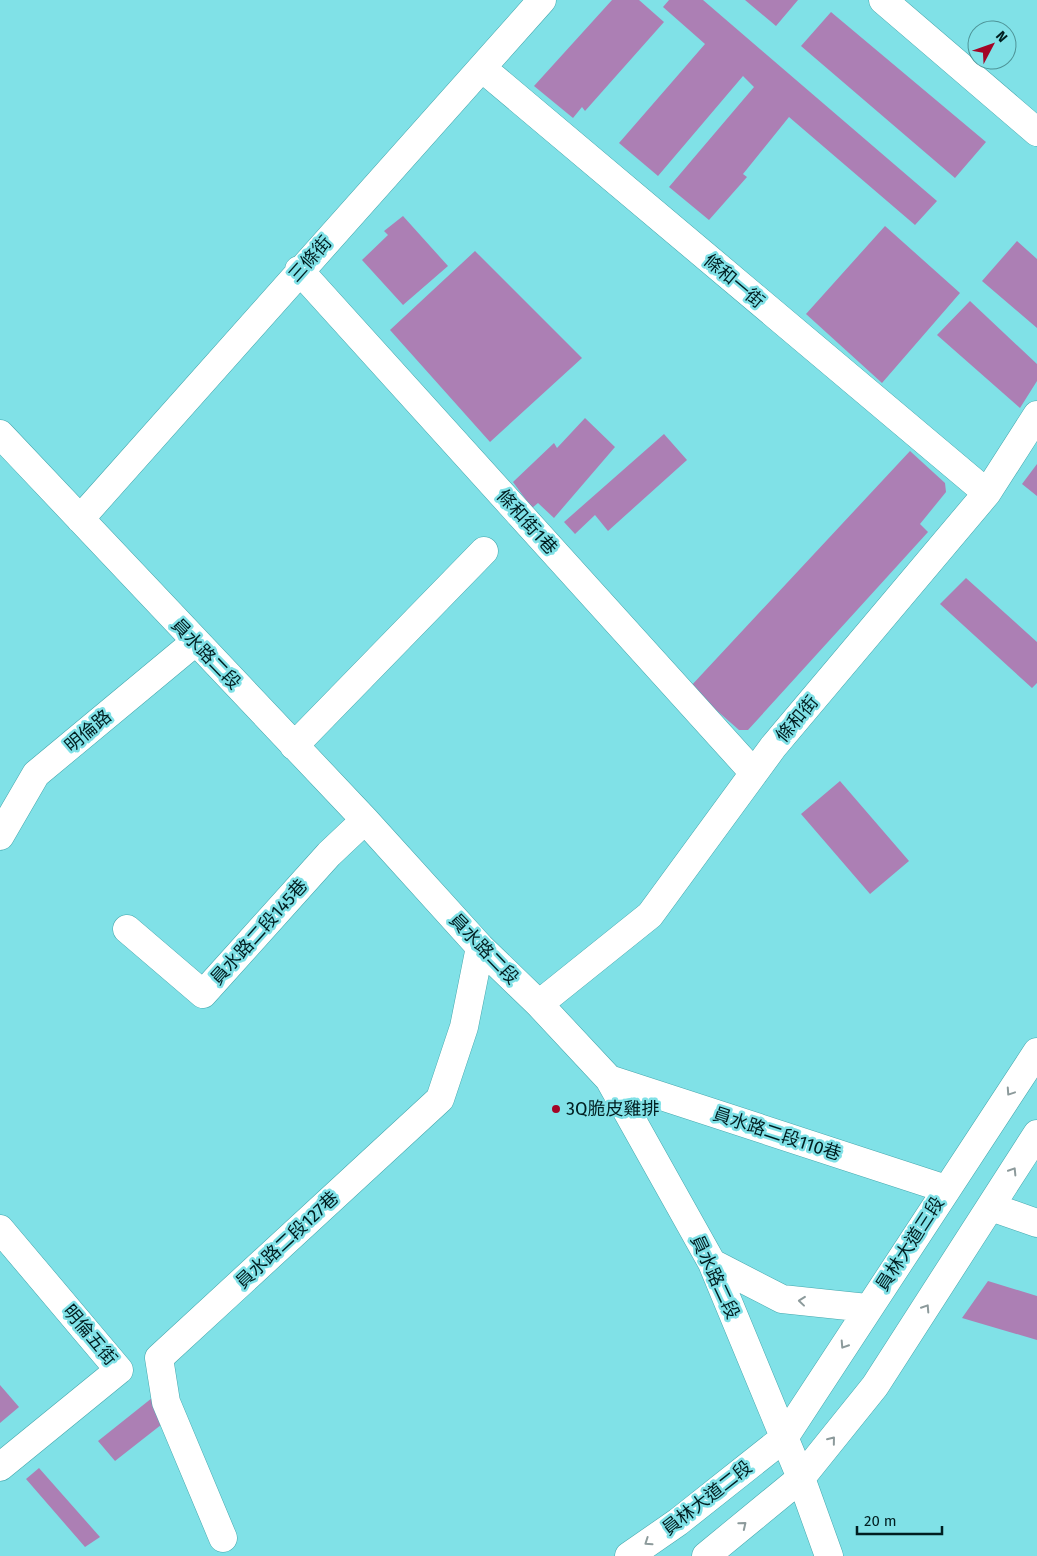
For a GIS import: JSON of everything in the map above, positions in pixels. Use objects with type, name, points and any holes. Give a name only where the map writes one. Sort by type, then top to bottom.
[{"type":"street","name":"三條街","points":[[80,519],[299,270],[542,0]]},
{"type":"street","points":[[883,0],[1037,132]]},
{"type":"street","name":"條和一街","points":[[482,68],[987,493]]},
{"type":"street","name":"條和街1巷","points":[[299,270],[754,773]]},
{"type":"street","name":"條和街","points":[[539,1004],[650,915],[773,747],[987,493],[1037,415]]},
{"type":"street","name":"員水路二段","points":[[0,434],[194,642],[365,820],[480,947],[539,1004],[609,1079],[712,1263],[801,1478],[829,1556]]},
{"type":"street","points":[[294,746],[484,551]]},
{"type":"street","name":"明倫路","points":[[0,836],[36,774],[194,642]]},
{"type":"street","name":"員水路二段145巷","points":[[126,929],[204,994],[329,854],[365,820]]},
{"type":"street","name":"員水路二段127巷","points":[[223,1538],[166,1402],[159,1358],[440,1099],[464,1027],[480,947]]},
{"type":"street","name":"員林大道三段","points":[[784,1438],[1037,1052]]},
{"type":"street","name":"員水路二段110巷","points":[[609,1079],[946,1189]]},
{"type":"street","points":[[706,1556],[801,1478],[876,1386],[1037,1134]]},
{"type":"street","points":[[991,1206],[1037,1224]]},
{"type":"street","name":"明倫五街","points":[[0,1228],[119,1370],[0,1467]]},
{"type":"street","points":[[712,1263],[782,1299],[868,1308]]},
{"type":"street","points":[[119,1370],[162,1372]]},
{"type":"street","name":"員林大道二段","points":[[629,1556],[678,1522],[784,1438]]},
{"type":"building","points":[[612,0],[639,0],[664,22],[585,111],[582,107],[573,118],[534,86]]},
{"type":"building","points":[[669,0],[703,0],[937,201],[915,225],[789,117],[743,174],[747,177],[709,220],[669,187],[754,87],[743,76],[658,176],[619,143],[705,44],[663,7]]},
{"type":"building","points":[[745,0],[798,0],[776,26]]},
{"type":"building","points":[[831,12],[986,142],[955,178],[801,46]]},
{"type":"building","points":[[403,216],[448,266],[403,305],[362,260],[388,235],[384,231]]},
{"type":"building","points":[[885,226],[960,293],[882,383],[806,314]]},
{"type":"building","points":[[1017,241],[1037,259],[1037,328],[982,281]]},
{"type":"building","points":[[475,251],[582,358],[490,442],[390,330]]},
{"type":"building","points":[[970,301],[1037,364],[1037,381],[1020,408],[937,335]]},
{"type":"building","points":[[585,418],[615,447],[554,518],[538,503],[532,508],[513,482],[554,443],[557,448]]},
{"type":"building","points":[[664,434],[687,460],[608,531],[595,515],[575,534],[564,522]]},
{"type":"building","points":[[910,451],[945,483],[946,492],[920,524],[928,532],[748,730],[739,730],[690,687]]},
{"type":"building","points":[[1037,464],[1037,496],[1022,484]]},
{"type":"building","points":[[966,578],[1037,642],[1037,683],[1032,688],[940,604]]},
{"type":"building","points":[[840,781],[909,861],[870,894],[801,814]]},
{"type":"building","points":[[988,1281],[1037,1296],[1037,1340],[962,1318]]},
{"type":"building","points":[[0,1385],[19,1407],[0,1423]]},
{"type":"building","points":[[157,1394],[166,1421],[115,1461],[98,1441]]},
{"type":"building","points":[[39,1468],[100,1537],[85,1547],[26,1479]]},
{"type":"place","name":"3Q脆皮雞排","points":[[556,1109]]}]
